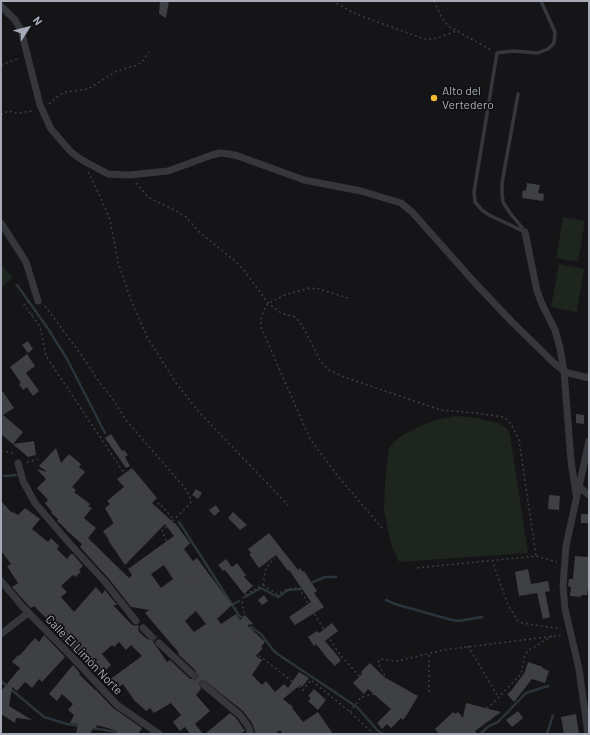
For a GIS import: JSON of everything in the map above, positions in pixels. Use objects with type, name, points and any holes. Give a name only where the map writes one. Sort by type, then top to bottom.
[{"type":"street","points":[[1,6],[10,14],[18,25],[42,109],[56,136],[71,152],[82,160],[108,174],[129,175],[168,171],[212,155],[229,154],[304,180],[361,191],[400,203],[412,212],[512,322],[564,372],[589,378]]},
{"type":"street","points":[[1,223],[26,262],[38,302]]},
{"type":"street","points":[[525,232],[538,291],[560,348],[564,372],[571,461],[577,498]]},
{"type":"street","points":[[588,734],[579,669],[563,596],[566,546],[589,440]]},
{"type":"street","points":[[18,464],[23,481],[35,503],[105,582],[136,621]]},
{"type":"street","points":[[579,487],[589,495]]},
{"type":"street","name":"Calle El Limón Norte","points":[[1,581],[28,613],[117,705],[159,734]]},
{"type":"street","points":[[1,634],[28,613]]},
{"type":"street","points":[[143,628],[150,635]]},
{"type":"street","points":[[159,643],[192,674]]},
{"type":"street","points":[[205,686],[240,715],[248,726],[251,734]]},
{"type":"lane","points":[[525,232],[489,215],[477,206],[474,192],[497,53],[513,51],[538,53],[552,46],[555,39],[555,32],[541,1]]},
{"type":"lane","points":[[518,94],[502,183],[502,193],[503,202],[525,232]]},
{"type":"path","points":[[332,1],[356,14],[424,39],[433,38],[456,31]]},
{"type":"path","points":[[434,1],[442,18],[448,26],[497,53]]},
{"type":"path","points":[[1,115],[8,111],[22,113],[42,109],[58,96],[66,92],[88,89],[117,71],[141,63],[148,52]]},
{"type":"path","points":[[1,65],[27,55]]},
{"type":"path","points":[[82,160],[110,220],[118,262],[131,300],[147,337],[176,382],[199,412],[288,505]]},
{"type":"path","points":[[129,175],[148,197],[186,217],[198,231],[235,261],[244,270],[268,303],[281,312],[295,317],[302,325],[320,362],[329,370],[339,375],[441,410],[475,413],[504,418],[511,424],[519,440],[536,556]]},
{"type":"path","points":[[348,298],[319,289],[309,288],[285,295],[268,303],[261,317],[261,327],[310,439],[336,474],[382,528]]},
{"type":"path","points":[[30,300],[24,305],[41,331],[46,356],[122,470],[154,508],[159,504],[174,520]]},
{"type":"path","points":[[38,302],[47,309],[112,398],[125,419],[184,487],[190,497],[191,502],[189,505],[162,531],[176,562],[182,570]]},
{"type":"path","points":[[31,315],[37,310]]},
{"type":"path","points":[[1,451],[14,453],[18,464],[38,459]]},
{"type":"path","points":[[417,568],[536,556],[565,564]]},
{"type":"path","points":[[263,585],[266,568],[275,558]]},
{"type":"path","points":[[492,560],[508,604],[518,621],[570,632]]},
{"type":"path","points":[[188,579],[194,587]]},
{"type":"path","points":[[227,631],[244,615],[242,600],[244,595],[263,585]]},
{"type":"path","points":[[263,585],[278,594],[288,589],[299,588],[341,656],[364,682],[376,692]]},
{"type":"path","points":[[200,596],[227,631],[239,643],[261,656],[303,690],[311,680],[374,734]]},
{"type":"path","points":[[350,712],[361,697],[370,696],[385,682],[386,678],[378,662],[379,660],[394,661],[429,652],[554,636],[570,632]]},
{"type":"path","points":[[456,734],[499,698],[522,674],[526,654],[529,650],[554,636]]},
{"type":"path","points":[[468,646],[499,698]]},
{"type":"path","points":[[429,652],[429,692]]},
{"type":"shaded area","points":[[563,217],[585,221],[578,262],[556,258]]},
{"type":"shaded area","points":[[1,264],[13,278],[1,288]]},
{"type":"shaded area","points":[[559,264],[584,269],[577,312],[551,307]]},
{"type":"shaded area","points":[[457,416],[476,418],[498,423],[508,430],[528,553],[399,562],[391,544],[384,510],[385,482],[389,448],[403,435],[422,425],[436,420]]},
{"type":"building","points":[[160,1],[169,1],[166,18],[159,14]]},
{"type":"building","points":[[527,183],[540,185],[538,193],[544,194],[543,201],[522,198],[523,190],[526,191]]},
{"type":"building","points":[[28,341],[33,349],[28,353],[22,345]]},
{"type":"building","points":[[27,354],[35,366],[26,373],[39,391],[33,396],[27,387],[23,390],[19,384],[21,383],[10,367]]},
{"type":"building","points":[[1,389],[14,408],[3,415],[23,432],[13,444],[34,441],[36,455],[28,457],[1,434]]},
{"type":"building","points":[[576,414],[584,415],[584,424],[576,423]]},
{"type":"building","points":[[111,434],[122,451],[124,450],[128,455],[125,457],[130,466],[126,468],[105,438]]},
{"type":"building","points":[[56,448],[61,463],[69,454],[81,464],[79,467],[85,472],[72,487],[76,490],[74,492],[90,504],[88,506],[92,508],[84,518],[96,528],[88,538],[129,578],[132,575],[128,569],[174,536],[165,524],[125,565],[108,540],[103,531],[113,524],[113,522],[105,508],[110,504],[107,501],[124,487],[117,479],[132,468],[157,498],[152,503],[175,523],[190,543],[184,549],[193,561],[197,558],[232,605],[217,619],[221,624],[236,614],[240,620],[245,615],[253,624],[247,625],[265,642],[261,647],[263,648],[256,656],[262,660],[252,675],[262,685],[266,681],[275,692],[284,684],[288,688],[299,672],[309,678],[302,687],[300,685],[283,699],[293,707],[292,708],[303,722],[318,712],[333,734],[283,734],[280,730],[275,734],[256,734],[252,723],[243,711],[205,681],[201,683],[201,689],[196,695],[210,711],[195,724],[203,734],[190,734],[185,727],[180,731],[173,722],[181,715],[171,703],[154,713],[150,708],[146,711],[134,700],[123,684],[116,689],[109,680],[142,656],[131,645],[126,650],[119,642],[114,647],[112,645],[102,654],[111,665],[102,674],[92,662],[88,666],[80,658],[82,655],[73,648],[72,649],[45,621],[47,619],[34,606],[31,608],[12,587],[18,583],[7,566],[11,564],[1,551],[1,501],[12,513],[13,512],[18,515],[25,508],[40,519],[32,529],[48,542],[51,538],[59,546],[57,549],[67,559],[71,554],[73,554],[83,566],[79,570],[81,572],[75,577],[73,575],[61,586],[67,592],[61,597],[74,612],[96,587],[102,594],[105,590],[117,605],[113,605],[132,625],[139,625],[139,632],[147,639],[152,640],[167,662],[170,660],[190,679],[194,679],[197,676],[195,670],[178,654],[179,653],[145,613],[149,610],[131,607],[109,579],[80,547],[82,544],[57,521],[58,519],[51,513],[52,512],[45,503],[48,500],[37,488],[46,479],[37,469],[47,472],[39,466]],"holes":[[[164,565],[173,579],[161,588],[151,574]],[[196,611],[206,624],[194,632],[185,621]]]},
{"type":"building","points":[[196,489],[202,493],[198,499],[192,495]]},
{"type":"building","points":[[549,495],[560,496],[559,510],[548,509]]},
{"type":"building","points":[[216,505],[220,511],[214,516],[209,510]]},
{"type":"building","points":[[233,512],[247,525],[240,530],[228,518]]},
{"type":"building","points":[[581,514],[589,514],[589,523],[581,523]]},
{"type":"building","points":[[269,533],[298,570],[300,568],[303,572],[304,571],[317,591],[314,593],[324,607],[295,625],[289,617],[311,602],[289,570],[288,571],[276,555],[259,568],[249,554],[251,553],[248,549]]},
{"type":"building","points":[[575,556],[589,557],[589,582],[587,595],[581,595],[581,597],[570,596],[571,587],[568,586],[569,579],[573,579]]},
{"type":"building","points":[[226,559],[232,567],[237,563],[246,575],[244,577],[253,586],[244,594],[225,570],[223,571],[218,565]]},
{"type":"building","points":[[528,569],[531,584],[548,581],[550,591],[545,592],[550,617],[543,619],[537,593],[519,596],[515,572]]},
{"type":"building","points":[[264,595],[268,601],[262,605],[258,600]]},
{"type":"building","points":[[332,623],[338,631],[325,641],[341,660],[335,666],[316,644],[314,646],[308,637],[317,631],[319,633]]},
{"type":"building","points":[[44,635],[65,657],[42,682],[39,679],[32,688],[25,682],[17,691],[12,687],[9,706],[32,720],[16,718],[15,723],[1,714],[1,691],[20,668],[12,662],[35,638],[39,642]]},
{"type":"building","points":[[528,662],[543,667],[542,668],[549,671],[545,683],[532,679],[514,702],[507,694],[525,672]]},
{"type":"building","points":[[370,663],[384,677],[418,696],[403,720],[401,718],[391,728],[387,724],[382,729],[377,723],[391,709],[368,689],[364,694],[353,683]]},
{"type":"building","points":[[73,665],[80,673],[79,674],[113,708],[142,728],[138,734],[116,734],[118,731],[97,725],[90,734],[76,734],[78,724],[70,723],[74,715],[68,710],[73,704],[62,694],[57,701],[49,694]]},
{"type":"building","points":[[314,689],[326,700],[318,710],[308,701],[311,698],[308,696]]},
{"type":"building","points":[[466,703],[501,712],[475,731],[477,734],[439,734],[435,729],[453,712],[455,714],[458,712],[463,718]]},
{"type":"building","points":[[518,711],[523,718],[512,727],[506,720]]},
{"type":"building","points":[[230,713],[236,718],[245,731],[240,734],[205,734]]},
{"type":"building","points":[[576,714],[579,734],[564,734],[561,717]]},
{"type":"waterway","points":[[17,285],[49,330],[67,359],[105,433]]},
{"type":"waterway","points":[[4,476],[16,475]]},
{"type":"waterway","points":[[179,522],[240,617]]},
{"type":"waterway","points":[[313,582],[325,577],[336,577]]},
{"type":"waterway","points":[[245,597],[261,588],[278,597],[288,590],[301,589]]},
{"type":"waterway","points":[[386,600],[395,604],[452,620],[459,621],[482,617]]},
{"type":"waterway","points":[[233,604],[239,601]]},
{"type":"waterway","points":[[251,627],[261,634],[273,650],[279,655],[357,707],[378,731],[383,734]]},
{"type":"waterway","points":[[1,681],[44,717],[67,724],[81,726]]},
{"type":"waterway","points":[[480,734],[489,726],[498,722],[526,693],[548,686]]},
{"type":"waterway","points":[[547,734],[553,715]]},
{"type":"waterway","points":[[92,728],[117,732]]},
{"type":"tunnel","points":[[150,635],[159,643]]},
{"type":"tunnel","points":[[192,674],[205,686]]},
{"type":"place","name":"Alto del Vertedero","points":[[434,98]]}]
